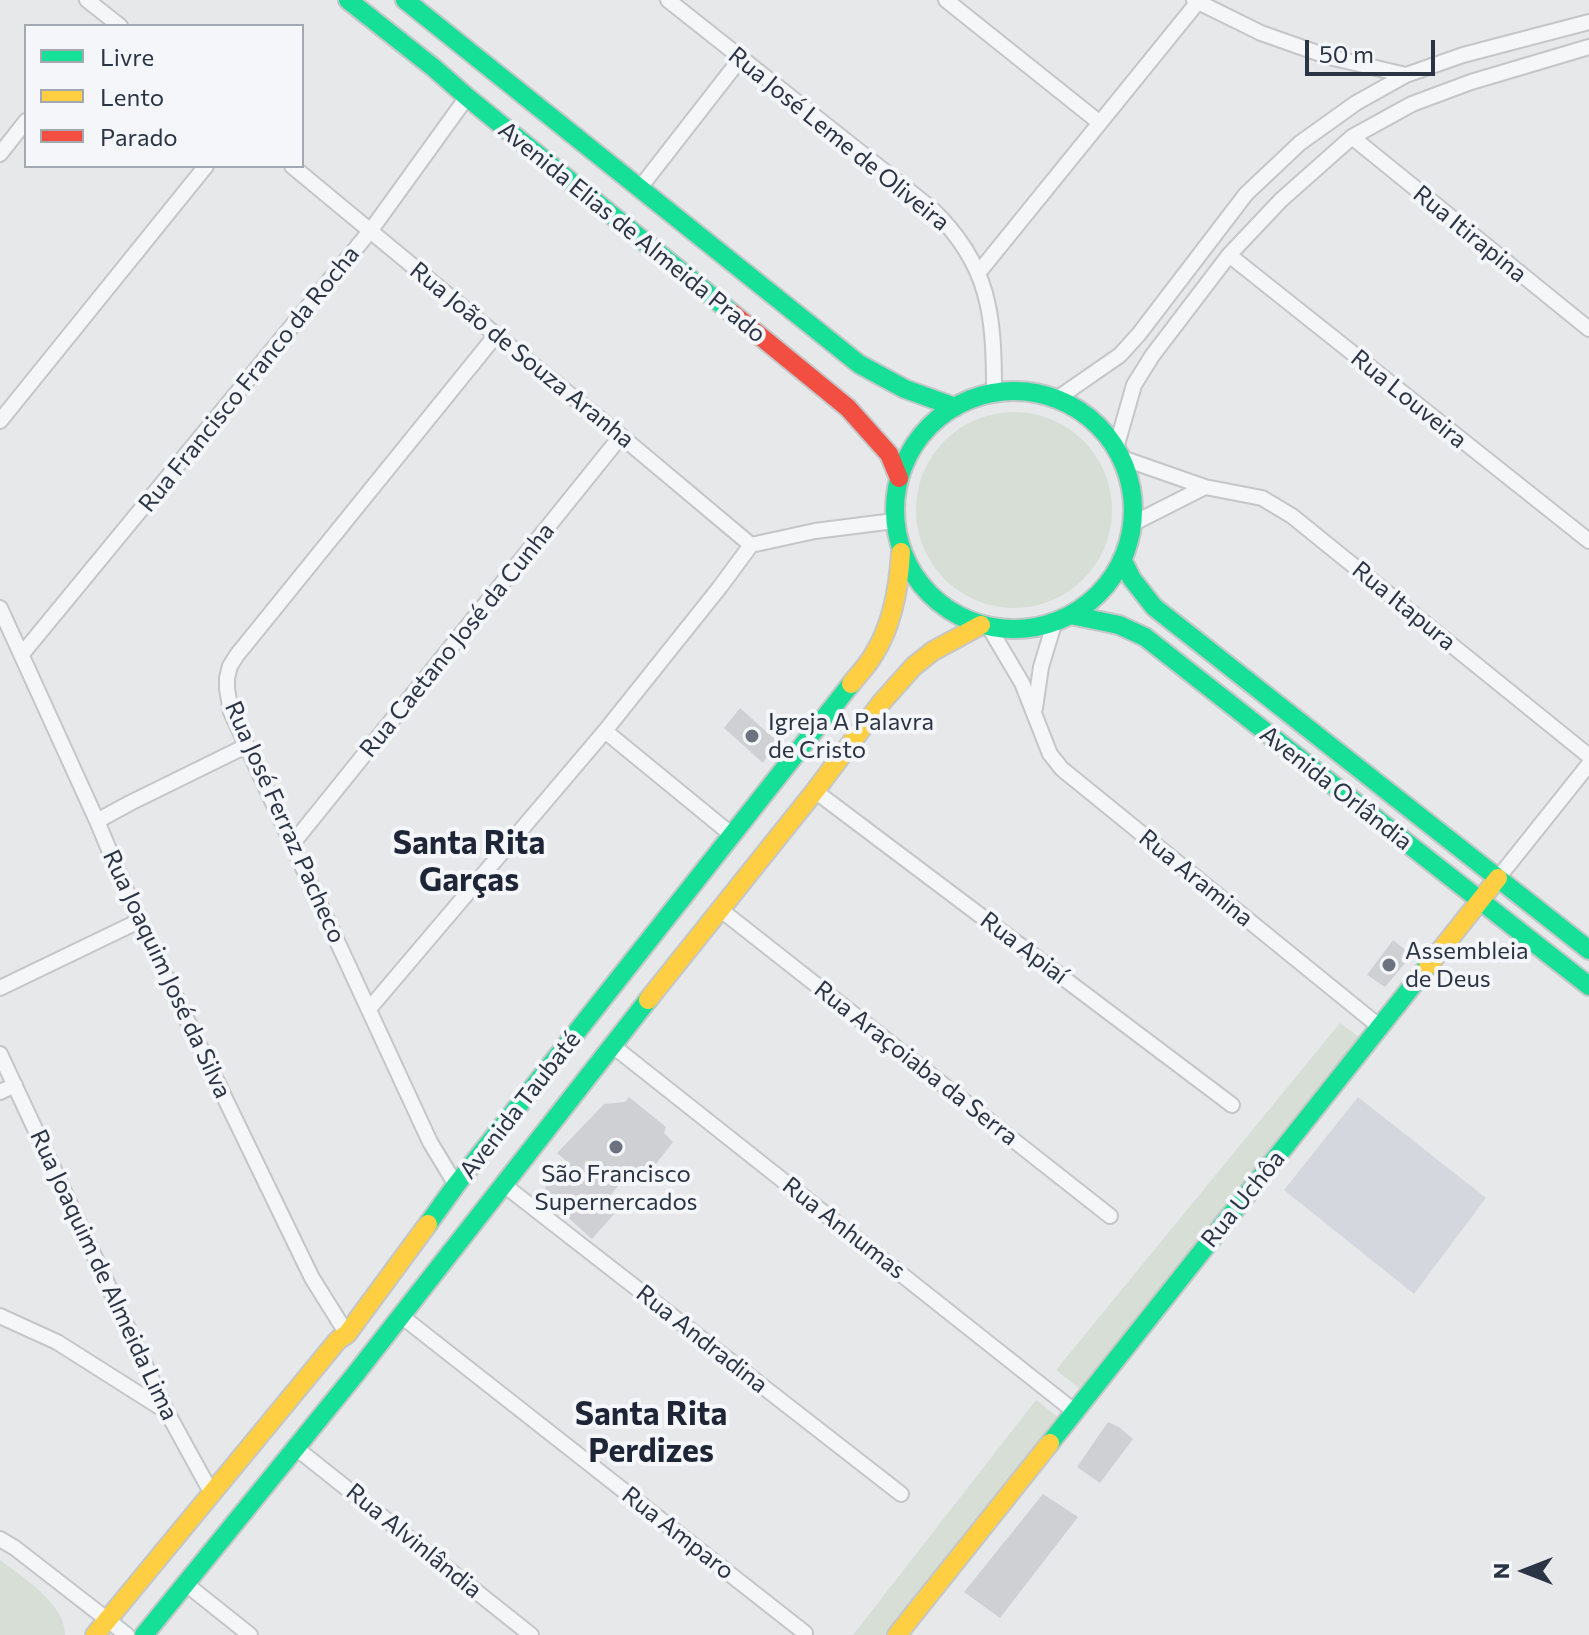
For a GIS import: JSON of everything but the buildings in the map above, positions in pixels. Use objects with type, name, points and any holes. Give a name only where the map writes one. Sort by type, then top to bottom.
[{"type":"street","points":[[87,0],[110,23]]},
{"type":"street","name":"Avenida Elias de Almeida Prado","points":[[348,0],[848,408],[889,454],[899,478]]},
{"type":"street","name":"Avenida Elias de Almeida Prado","points":[[405,0],[859,364],[905,389],[955,407]]},
{"type":"street","name":"Rua José Leme de Oliveira","points":[[668,0],[932,209],[948,225],[968,250],[979,272],[994,338],[994,391]]},
{"type":"street","points":[[946,0],[1100,123]]},
{"type":"street","points":[[979,272],[1195,1],[1261,33],[1329,57],[1406,75]]},
{"type":"street","points":[[1058,398],[1120,355],[1246,194],[1300,143],[1356,103],[1406,75],[1463,55],[1589,22]]},
{"type":"street","points":[[1120,454],[1134,385],[1152,356],[1229,255],[1281,200],[1352,137],[1412,104],[1471,82],[1589,47]]},
{"type":"street","points":[[639,189],[741,58]]},
{"type":"street","name":"Rua Francisco Franco da Rocha","points":[[22,654],[371,230],[467,97]]},
{"type":"street","points":[[2,148],[24,123]]},
{"type":"street","name":"Rua Itirapina","points":[[1352,137],[1589,329]]},
{"type":"street","points":[[0,421],[204,168]]},
{"type":"street","name":"Rua João de Souza Aranha","points":[[294,168],[751,545]]},
{"type":"street","name":"Rua Louveira","points":[[1229,255],[1589,541]]},
{"type":"street","name":"Rua José Ferraz Pacheco","points":[[456,1185],[430,1142],[246,746],[231,712],[227,689],[230,666],[496,335]]},
{"type":"street","points":[[1023,390],[1058,398],[1098,425],[1120,454],[1131,489],[1132,524],[1122,559],[1103,590],[1054,624],[1025,630],[985,627],[969,622],[942,607],[918,583],[901,552],[894,521],[904,463],[917,438],[939,416],[955,407],[994,391],[1023,390]]},
{"type":"street","name":"Rua Caetano José da Cunha","points":[[293,843],[621,436]]},
{"type":"street","name":"Rua Itapura","points":[[1120,454],[1205,487],[1262,498],[1292,516],[1589,756]]},
{"type":"street","points":[[1132,524],[1205,487]]},
{"type":"street","points":[[369,1009],[605,731],[751,545],[815,531],[894,521]]},
{"type":"street","name":"Avenida Taubaté","points":[[144,1635],[354,1376],[613,1046],[654,963],[732,835],[874,655],[888,629],[895,605],[900,583],[901,552]]},
{"type":"street","name":"Avenida Orlândia","points":[[1122,559],[1132,579],[1154,607],[1589,950]]},
{"type":"street","name":"Rua Joaquim José da Silva","points":[[0,608],[139,921],[312,1278],[347,1334]]},
{"type":"street","name":"Avenida Orlândia","points":[[1071,615],[1119,625],[1145,637],[1589,986]]},
{"type":"street","name":"Rua Aramina","points":[[1035,712],[1041,667],[1054,624]]},
{"type":"street","name":"Avenida Taubaté","points":[[101,1628],[338,1340],[347,1334],[456,1185],[654,963],[721,910],[881,703],[914,666],[933,651],[985,627]]},
{"type":"street","name":"Rua Aramina","points":[[985,627],[1015,669],[1050,754],[1062,769],[1380,1027]]},
{"type":"street","points":[[605,731],[732,835]]},
{"type":"street","points":[[97,821],[246,746]]},
{"type":"street","name":"Rua Uchôa","points":[[897,1635],[1589,764]]},
{"type":"street","name":"Rua Apiaí","points":[[815,791],[1232,1105]]},
{"type":"street","name":"Rua Araçoiaba da Serra","points":[[721,910],[1110,1216]]},
{"type":"street","points":[[0,988],[139,921]]},
{"type":"street","name":"Rua Anhumas","points":[[613,1046],[1074,1411]]},
{"type":"street","name":"Rua Joaquim de Almeida Lima","points":[[0,1054],[167,1412],[212,1494]]},
{"type":"street","points":[[0,1092],[15,1085]]},
{"type":"street","name":"Rua Andradina","points":[[504,1185],[901,1494]]},
{"type":"street","name":"Rua Amparo","points":[[400,1315],[805,1633]]},
{"type":"street","points":[[0,1316],[57,1342],[167,1412]]},
{"type":"street","points":[[347,1334],[373,1351]]},
{"type":"street","points":[[329,1351],[354,1376]]},
{"type":"street","name":"Rua Alvinlândia","points":[[296,1448],[531,1635]]},
{"type":"street","points":[[0,1539],[15,1548],[101,1628],[127,1635]]},
{"type":"street","points":[[186,1584],[250,1635]]},
{"type":"shaded area","points":[[1014,412],[1051,420],[1083,441],[1104,473],[1112,510],[1104,547],[1083,579],[1051,600],[1014,608],[977,600],[945,579],[924,547],[916,510],[924,473],[945,441],[977,420]]},
{"type":"shaded area","points":[[1340,1023],[1363,1040],[1083,1391],[1056,1370]]},
{"type":"shaded area","points":[[1358,1097],[1486,1198],[1414,1294],[1284,1190]]},
{"type":"shaded area","points":[[1036,1400],[1059,1418],[886,1635],[853,1635]]},
{"type":"shaded area","points":[[0,1560],[50,1602],[63,1623],[65,1635],[0,1635]]},
{"type":"traffic: fast","points":[[348,0],[732,313]]},
{"type":"traffic: fast","points":[[405,0],[859,364],[905,389],[955,407]]},
{"type":"traffic: fast","points":[[1014,391],[1037,393],[1060,400],[1098,426],[1124,464],[1131,487],[1133,510],[1131,533],[1124,556],[1098,594],[1060,620],[1037,627],[1014,629],[991,627],[968,620],[930,594],[904,556],[897,533],[895,510],[897,487],[904,464],[930,426],[968,400],[991,393],[1014,391]]},
{"type":"traffic: fast","points":[[1122,559],[1132,579],[1154,607],[1589,950]]},
{"type":"traffic: fast","points":[[1071,615],[1119,625],[1145,637],[1589,986]]},
{"type":"traffic: fast","points":[[428,1224],[851,684]]},
{"type":"traffic: fast","points":[[1050,1443],[1428,966]]},
{"type":"traffic: fast","points":[[144,1635],[354,1376],[648,1000]]},
{"type":"traffic: slow","points":[[851,684],[872,658],[886,630],[897,592],[901,552]]},
{"type":"traffic: slow","points":[[648,1000],[881,703],[914,666],[933,651],[981,625]]},
{"type":"traffic: slow","points":[[1428,966],[1498,878]]},
{"type":"traffic: slow","points":[[95,1635],[338,1340],[347,1334],[428,1224]]},
{"type":"traffic: slow","points":[[897,1635],[1050,1443]]},
{"type":"traffic: jam","points":[[732,313],[848,408],[889,454],[899,478]]},
{"type":"place","name":"Igreja A Palavra de Cristo","points":[[752,736]]},
{"type":"place","name":"Assembleia de Deus","points":[[1389,965]]},
{"type":"place","name":"São Francisco Supernercados","points":[[616,1147]]},
{"type":"district","name":"Santa Rita Garças","points":[[469,862]]},
{"type":"district","name":"Santa Rita Perdizes","points":[[651,1432]]}]
